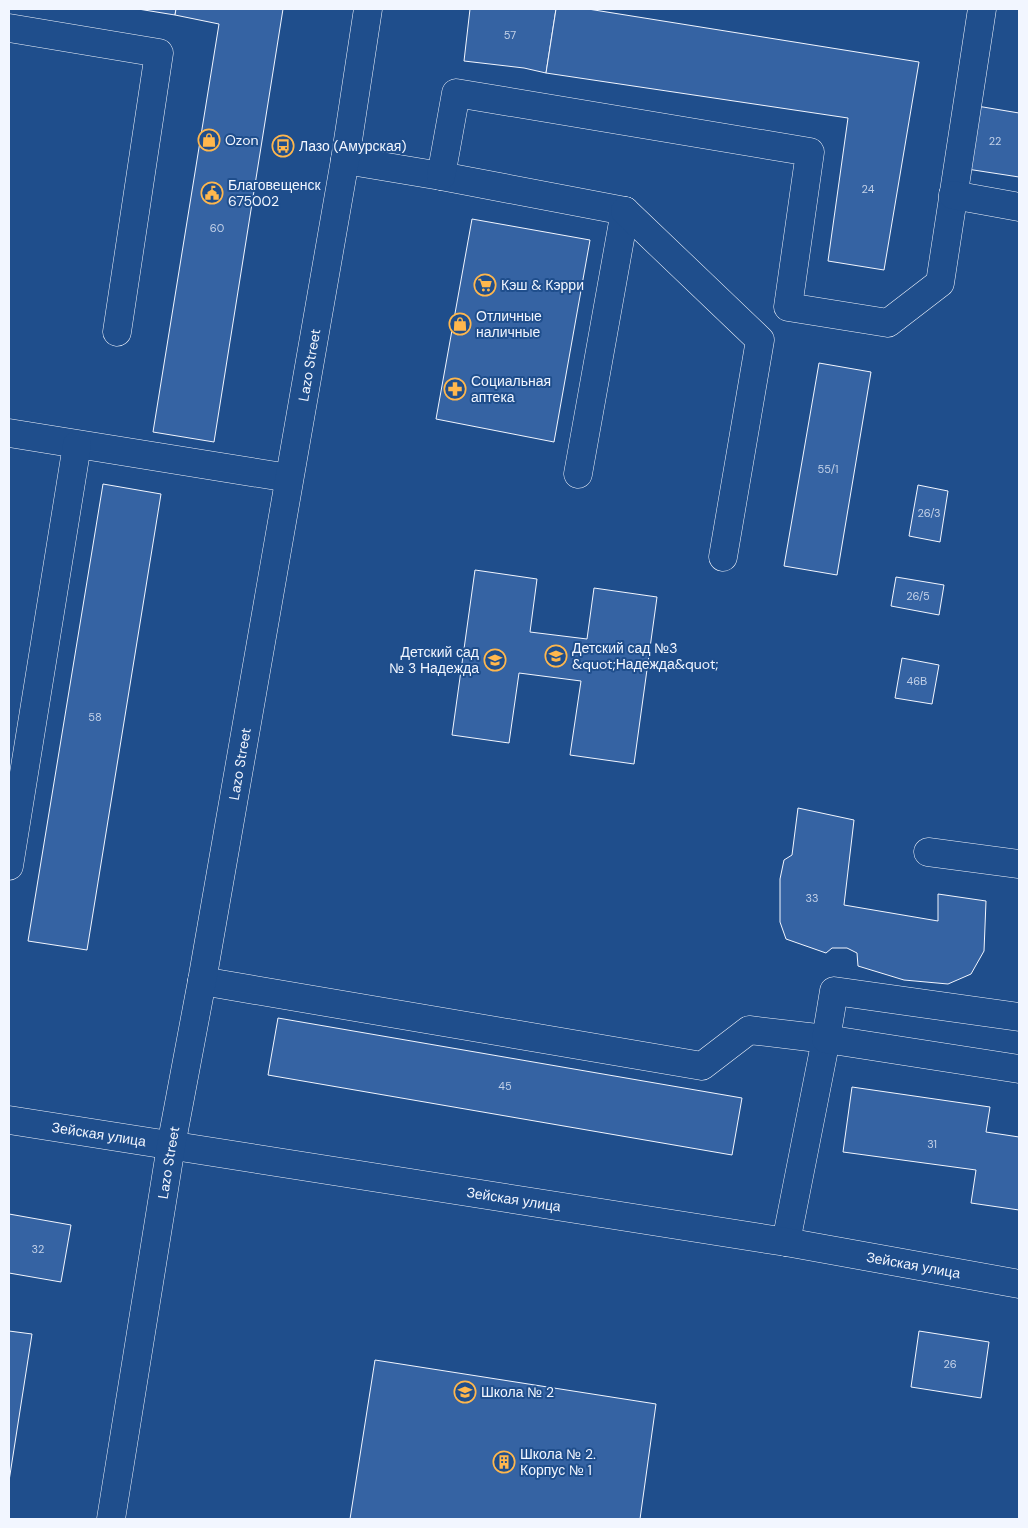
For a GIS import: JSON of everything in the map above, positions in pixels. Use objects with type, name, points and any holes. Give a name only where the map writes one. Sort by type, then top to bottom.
[{"type":"main road","name":"Lazo Street","points":[[111,1519],[171,1146],[202,981],[345,160],[368,9]]},
{"type":"main road","points":[[441,176],[456,93],[810,152],[788,307],[888,323],[940,283],[982,9]]},
{"type":"main road","points":[[9,28],[159,52],[117,332]]},
{"type":"main road","points":[[345,160],[441,176],[624,211],[760,340],[723,557]]},
{"type":"main road","points":[[953,195],[1019,207]]},
{"type":"main road","points":[[578,474],[624,211]]},
{"type":"main road","points":[[9,433],[289,478]]},
{"type":"main road","points":[[9,866],[77,445]]},
{"type":"main road","points":[[928,852],[1019,864]]},
{"type":"main road","points":[[202,981],[702,1066],[749,1030],[826,1039],[1019,1069]]},
{"type":"main road","points":[[786,1242],[834,991],[1019,1017]]},
{"type":"main road","name":"Зейская улица","points":[[9,1120],[786,1242],[1019,1284]]},
{"type":"building","points":[[138,9],[176,9],[175,15]]},
{"type":"building","points":[[176,9],[283,9],[214,442],[153,432],[219,24],[175,15]]},
{"type":"building","points":[[470,9],[556,9],[546,73],[524,68],[464,61]]},
{"type":"building","points":[[556,9],[588,9],[919,62],[884,270],[828,261],[848,118],[546,73]]},
{"type":"building","points":[[977,106],[1019,113],[1019,177],[967,169]]},
{"type":"building","points":[[472,219],[590,240],[554,442],[436,419]]},
{"type":"building","points":[[819,363],[871,372],[837,575],[784,566]]},
{"type":"building","points":[[103,484],[161,494],[87,950],[28,941]]},
{"type":"building","points":[[918,485],[948,491],[940,542],[909,536]]},
{"type":"building","name":"Детский сад №3 &quot;Надежда&quot;","points":[[475,570],[537,579],[530,632],[587,639],[594,588],[657,597],[634,764],[570,755],[581,681],[519,673],[509,743],[452,735]]},
{"type":"building","points":[[896,577],[944,585],[939,615],[891,606]]},
{"type":"building","points":[[902,658],[939,665],[932,704],[895,698]]},
{"type":"building","points":[[798,808],[854,820],[844,905],[938,921],[938,894],[986,901],[984,951],[971,974],[948,984],[904,980],[858,966],[857,953],[847,948],[832,948],[826,953],[786,939],[780,922],[780,879],[784,860],[792,855]]},
{"type":"building","points":[[278,1018],[742,1098],[732,1155],[268,1075]]},
{"type":"building","points":[[852,1087],[990,1107],[986,1132],[1019,1137],[1019,1210],[971,1203],[976,1170],[843,1152]]},
{"type":"building","points":[[9,1214],[71,1225],[61,1282],[9,1273]]},
{"type":"building","points":[[9,1331],[32,1334],[9,1481]]},
{"type":"building","points":[[919,1331],[989,1342],[981,1398],[911,1387]]},
{"type":"building","name":"Школа № 2. Корпус № 1","points":[[375,1360],[656,1404],[640,1519],[350,1519]]},
{"type":"place","name":"Ozon","points":[[209,140]]},
{"type":"place","name":"Лазо (Амурская)","points":[[283,146]]},
{"type":"place","name":"Благовещенск 675002","points":[[212,193]]},
{"type":"place","name":"Кэш & Кэрри","points":[[485,285]]},
{"type":"place","name":"Отличные наличные","points":[[460,324]]},
{"type":"place","name":"Социальная аптека","points":[[455,389]]},
{"type":"place","name":"Детский сад №3 &quot;Надежда&quot;","points":[[556,656]]},
{"type":"place","name":"Детский сад № 3 Надежда","points":[[495,660]]},
{"type":"place","name":"Школа № 2","points":[[465,1392]]},
{"type":"place","name":"Школа № 2. Корпус № 1","points":[[504,1462]]}]
